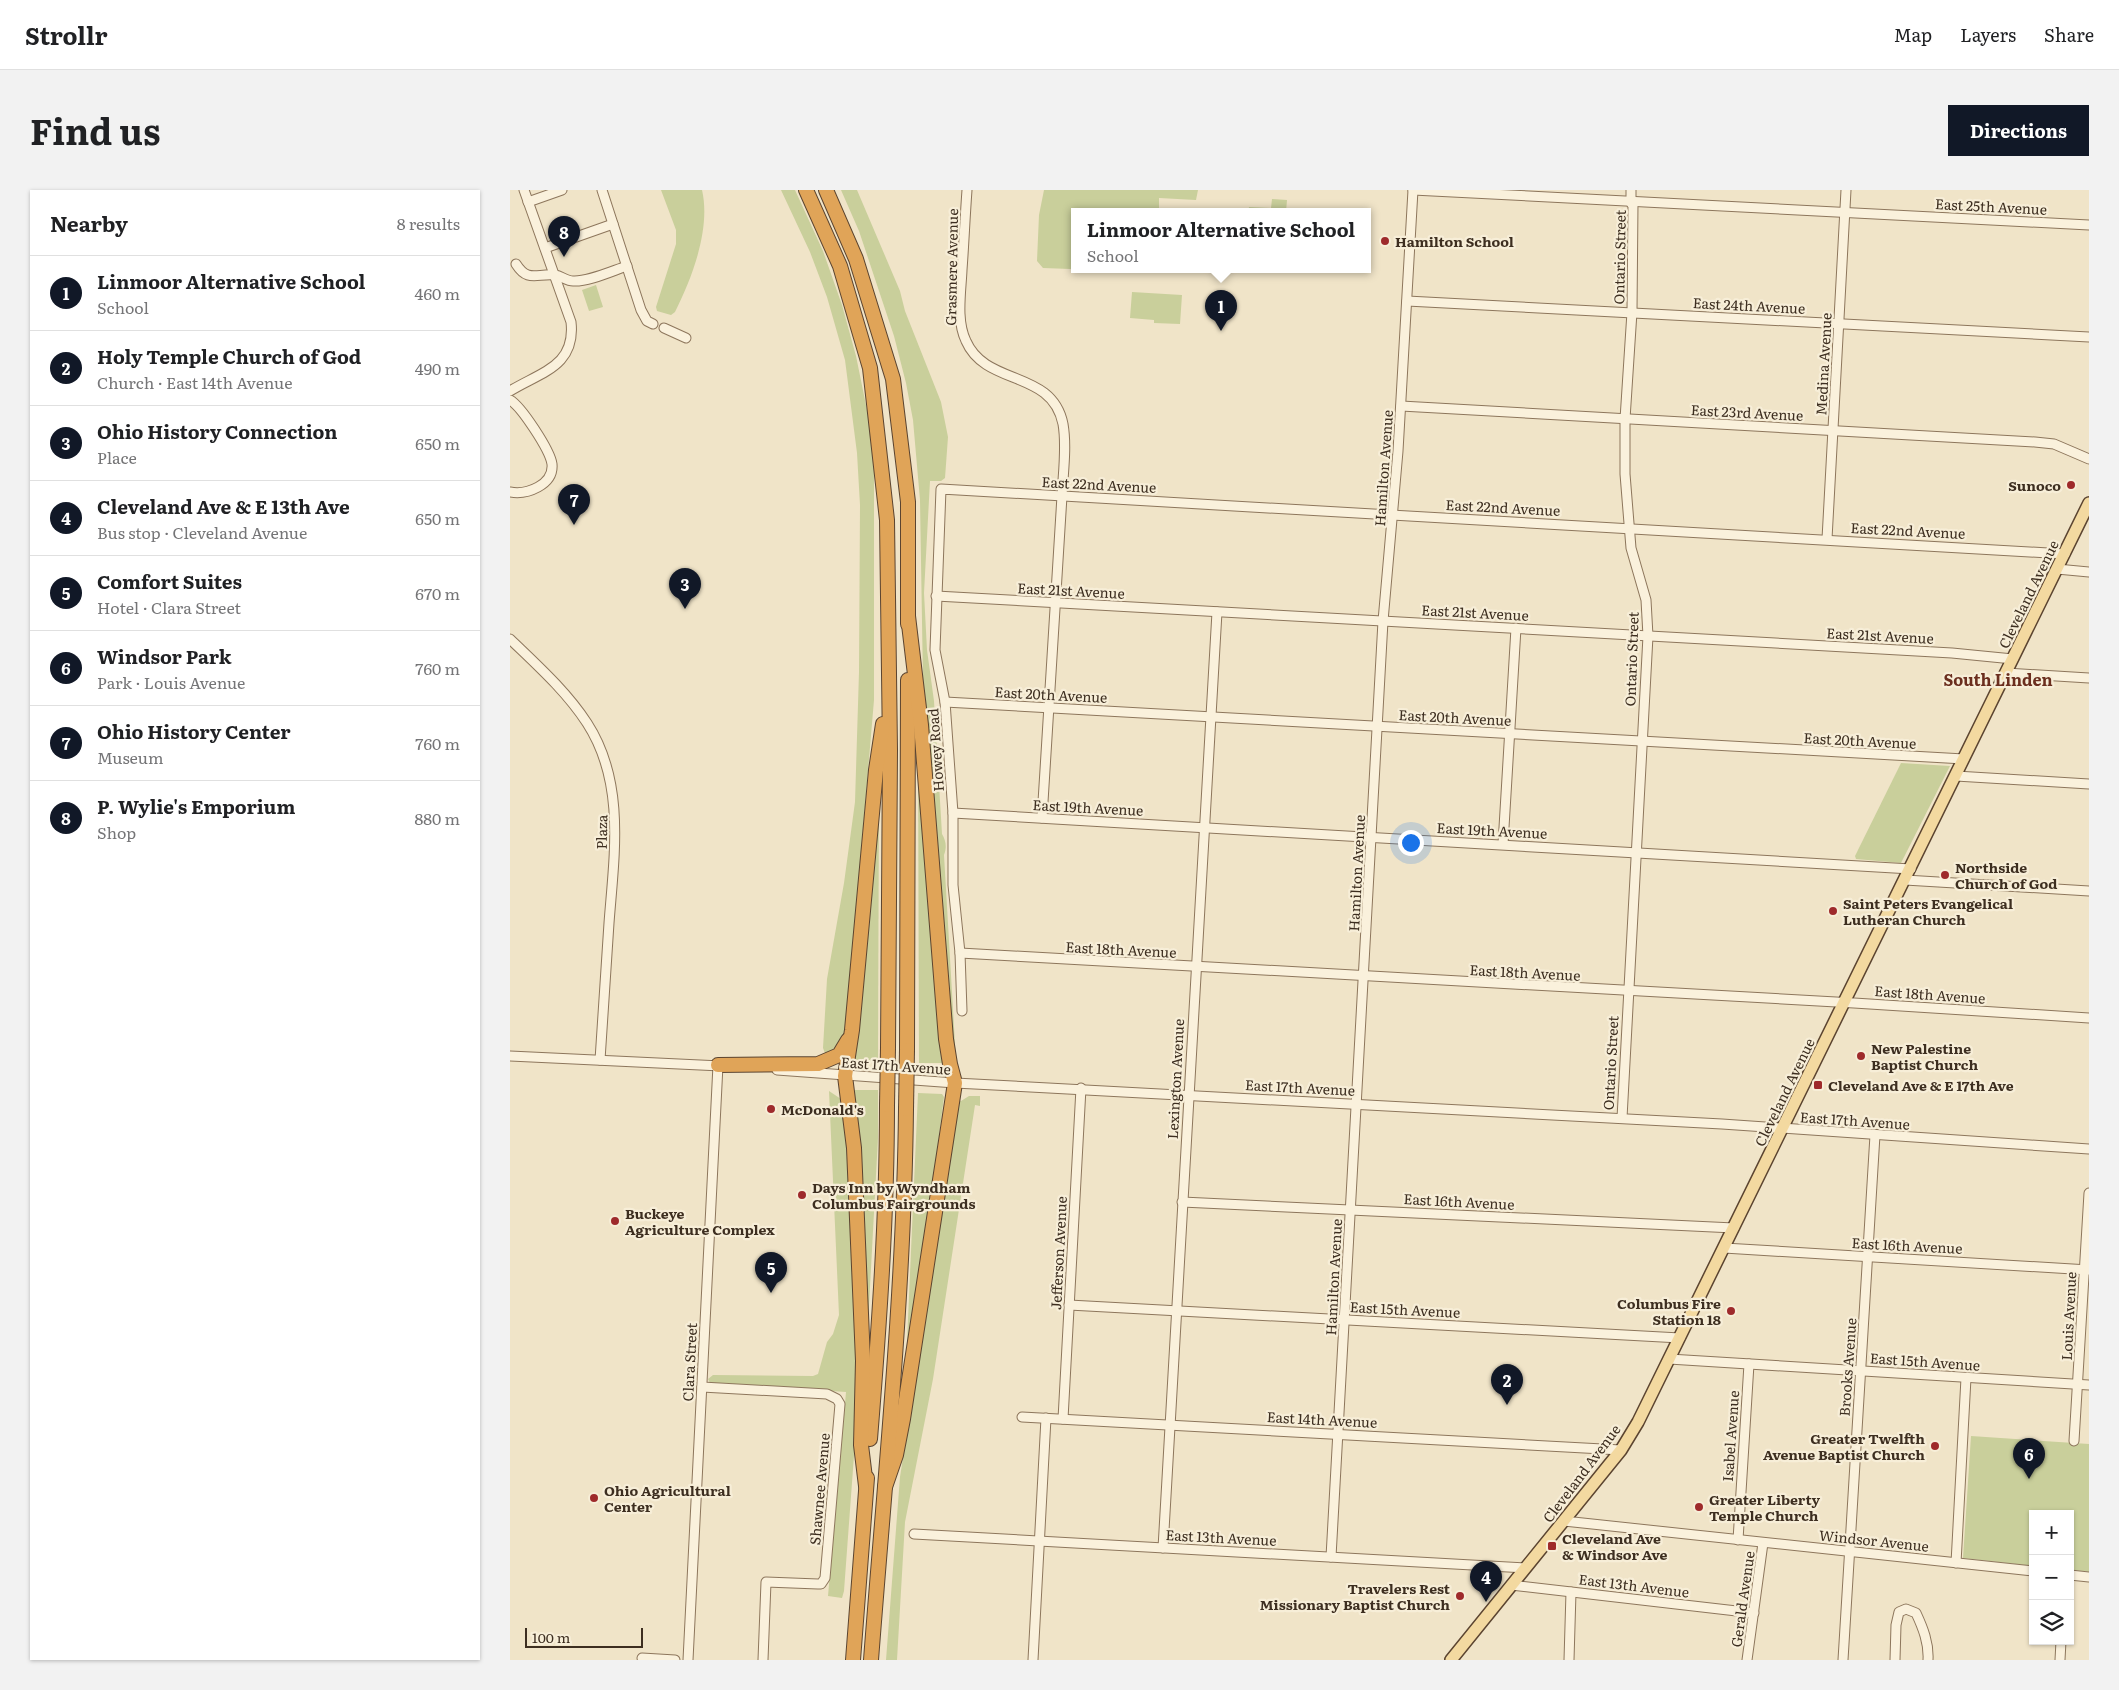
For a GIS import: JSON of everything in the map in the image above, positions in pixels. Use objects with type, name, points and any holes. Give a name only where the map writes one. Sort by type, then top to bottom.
[{"type":"highway","points":[[806,190],[840,266],[870,368],[887,520],[890,750],[886,1171],[878,1332],[853,1660]]},
{"type":"highway","points":[[826,190],[856,259],[893,379],[908,502],[908,1050],[905,1161],[898,1308],[872,1655]]},
{"type":"highway","points":[[884,1487],[896,1455],[904,1419],[955,1082],[946,1039],[921,725],[908,616]]},
{"type":"highway","points":[[866,1486],[861,1445],[863,1361],[854,1148],[845,1076],[852,1030],[876,770],[888,699]]},
{"type":"highway","points":[[718,1066],[818,1064],[839,1055],[846,1045],[852,1030]]},
{"type":"highway","points":[[848,1660],[854,1644]]},
{"type":"main road","name":"Cleveland Avenue","points":[[1451,1660],[1621,1450],[1638,1422],[2089,503]]},
{"type":"street","points":[[510,391],[560,362],[567,354],[573,335],[571,322],[524,190]]},
{"type":"street","points":[[528,202],[562,190]]},
{"type":"street","points":[[602,190],[641,310],[647,321],[653,324]]},
{"type":"street","name":"Grasmere Avenue","points":[[966,190],[960,309],[962,330],[970,349],[979,360],[988,367],[1040,389],[1057,408],[1063,424],[1064,440],[1062,496]]},
{"type":"street","name":"East 25th Avenue","points":[[1413,190],[1632,203],[2089,224]]},
{"type":"street","name":"Hamilton Avenue","points":[[1331,1557],[1371,837],[1384,621],[1401,406],[1413,190]]},
{"type":"street","name":"Ontario Street","points":[[1622,1118],[1648,636],[1646,600],[1631,548],[1628,528],[1624,474],[1625,419],[1632,312],[1631,190]]},
{"type":"street","name":"Medina Avenue","points":[[1827,539],[1846,190]]},
{"type":"street","points":[[545,248],[613,224]]},
{"type":"street","points":[[516,264],[521,272],[526,275],[534,277],[554,275],[571,281],[580,281],[627,266]]},
{"type":"street","name":"East 24th Avenue","points":[[1407,301],[2089,338]]},
{"type":"street","points":[[664,328],[686,338]]},
{"type":"street","points":[[510,492],[526,492],[540,487],[547,480],[552,470],[552,462],[547,451],[514,403],[521,385]]},
{"type":"street","name":"East 23rd Avenue","points":[[1401,406],[2034,442],[2054,444],[2089,459]]},
{"type":"street","name":"East 22nd Avenue","points":[[941,489],[2065,554]]},
{"type":"street","name":"Howey Road","points":[[941,489],[935,650],[945,702],[953,813],[953,885],[960,953],[962,1011]]},
{"type":"street","points":[[1042,818],[1062,496]]},
{"type":"street","points":[[2057,570],[2089,572]]},
{"type":"street","name":"East 21st Avenue","points":[[936,596],[1991,655],[2013,659]]},
{"type":"street","name":"Lexington Avenue","points":[[1163,1548],[1217,612]]},
{"type":"street","points":[[1503,844],[1516,628]]},
{"type":"street","name":"Plaza","points":[[510,639],[562,689],[588,724],[606,766],[615,806],[615,843],[600,1060]]},
{"type":"street","points":[[2006,673],[2089,678]]},
{"type":"street","name":"East 20th Avenue","points":[[945,702],[1964,759]]},
{"type":"street","points":[[1956,776],[2089,784]]},
{"type":"street","name":"East 19th Avenue","points":[[953,813],[1910,869]]},
{"type":"street","points":[[1905,880],[2089,891]]},
{"type":"street","name":"East 18th Avenue","points":[[960,953],[2089,1018]]},
{"type":"street","name":"East 17th Avenue","points":[[510,1056],[718,1066],[845,1076],[1622,1118],[2089,1149]]},
{"type":"street","name":"Clara Street","points":[[688,1660],[718,1066]]},
{"type":"street","name":"Jefferson Avenue","points":[[1063,1419],[1081,1088]]},
{"type":"street","name":"Brooks Avenue","points":[[1843,1660],[1875,1135]]},
{"type":"street","name":"Louis Avenue","points":[[2074,1440],[2087,1269],[2089,1193]]},
{"type":"street","name":"East 16th Avenue","points":[[1182,1202],[1734,1228]]},
{"type":"street","name":"East 16th Avenue","points":[[1724,1248],[2087,1269]]},
{"type":"street","name":"East 15th Avenue","points":[[1069,1305],[1680,1338]]},
{"type":"street","name":"East 15th Avenue","points":[[1669,1359],[2089,1385]]},
{"type":"street","name":"Isabel Avenue","points":[[1738,1540],[1749,1364]]},
{"type":"street","points":[[1956,1563],[1966,1378]]},
{"type":"street","name":"Shawnee Avenue","points":[[702,1387],[827,1394],[838,1399],[840,1404],[825,1578],[821,1584],[766,1582],[763,1660]]},
{"type":"street","name":"East 14th Avenue","points":[[1022,1417],[1621,1450]]},
{"type":"street","points":[[1033,1660],[1046,1418]]},
{"type":"street","name":"Windsor Avenue","points":[[1564,1521],[2029,1571]]},
{"type":"street","name":"East 13th Avenue","points":[[914,1534],[1526,1568]]},
{"type":"street","name":"Gerald Avenue","points":[[1747,1660],[1763,1543]]},
{"type":"street","points":[[2074,1575],[2089,1577]]},
{"type":"street","name":"East 13th Avenue","points":[[1511,1585],[1754,1613]]},
{"type":"street","points":[[1569,1660],[1571,1592]]},
{"type":"street","points":[[1895,1660],[1896,1625],[1899,1612],[1906,1609],[1916,1613],[1929,1651],[1928,1660]]},
{"type":"street","points":[[2060,1645],[2060,1660]]},
{"type":"street","points":[[642,1658],[675,1660]]},
{"type":"green space","points":[[661,190],[702,190],[704,205],[702,237],[698,253],[688,284],[675,312],[671,315],[657,311],[656,307],[676,244],[676,230]]},
{"type":"green space","points":[[781,190],[795,190],[823,251],[842,305],[856,356],[868,415],[874,468],[874,700],[860,865],[860,904],[852,1030],[828,1061],[823,1048],[827,979],[844,883],[855,802],[859,672],[860,505],[857,453],[845,360],[827,297],[810,252]]},
{"type":"green space","points":[[841,190],[857,190],[900,291],[905,311],[941,402],[948,437],[945,478],[941,481],[930,481],[924,593],[927,650],[934,701],[942,834],[946,844],[944,855],[956,1061],[953,1053],[923,681],[920,500],[913,420],[894,336],[859,231]]},
{"type":"green space","points":[[1044,190],[1198,190],[1196,200],[1159,198],[1159,208],[1071,208],[1071,269],[1043,268],[1037,261],[1039,215]]},
{"type":"green space","points":[[1272,199],[1287,200],[1286,208],[1271,208]]},
{"type":"green space","points":[[596,285],[603,307],[589,311],[582,290]]},
{"type":"green space","points":[[1132,292],[1182,295],[1180,324],[1154,323],[1154,320],[1130,318]]},
{"type":"green space","points":[[918,752],[944,1063],[919,1063]]},
{"type":"green space","points":[[1901,763],[1950,766],[1901,863],[1856,859],[1855,856]]},
{"type":"green space","points":[[879,794],[878,1062],[854,1060]]},
{"type":"green space","points":[[854,1090],[878,1090],[878,1138],[867,1343]]},
{"type":"green space","points":[[829,1091],[841,1099],[843,1098],[845,1105],[856,1317],[857,1415],[842,1598],[828,1596],[846,1392],[710,1383],[708,1379],[713,1375],[813,1376],[818,1374],[827,1342],[833,1334],[839,1315]]},
{"type":"green space","points":[[918,1093],[942,1094],[944,1097],[924,1253],[906,1364]]},
{"type":"green space","points":[[969,1096],[980,1096],[980,1106],[975,1105],[933,1379],[905,1522],[897,1660],[886,1660],[900,1477],[957,1106],[959,1100],[961,1101]]},
{"type":"green space","points":[[1971,1436],[2089,1444],[2089,1572],[2074,1570],[2074,1510],[2029,1510],[2029,1566],[1963,1558]]},
{"type":"place","name":"Hamilton School","points":[[1385,241]]},
{"type":"place","name":"P. Wylie's Emporium","points":[[564,257]]},
{"type":"place","name":"Linmoor Alternative School","points":[[1221,331]]},
{"type":"place","name":"Sunoco","points":[[2071,485]]},
{"type":"place","name":"Ohio History Center","points":[[574,525]]},
{"type":"place","name":"Ohio History Connection","points":[[685,609]]},
{"type":"place","name":"Northside Church of God","points":[[1945,875]]},
{"type":"place","name":"Saint Peters Evangelical Lutheran Church","points":[[1833,911]]},
{"type":"place","name":"New Palestine Baptist Church","points":[[1861,1056]]},
{"type":"place","name":"Cleveland Ave & E 17th Ave","points":[[1818,1085]]},
{"type":"place","name":"McDonald's","points":[[771,1109]]},
{"type":"place","name":"Days Inn by Wyndham Columbus Fairgrounds","points":[[802,1195]]},
{"type":"place","name":"Buckeye Agriculture Complex","points":[[615,1221]]},
{"type":"place","name":"Comfort Suites","points":[[771,1293]]},
{"type":"place","name":"Columbus Fire Station 18","points":[[1731,1311]]},
{"type":"place","name":"Holy Temple Church of God","points":[[1507,1405]]},
{"type":"place","name":"Greater Twelfth Avenue Baptist Church","points":[[1935,1446]]},
{"type":"place","name":"Windsor Park","points":[[2029,1479]]},
{"type":"place","name":"Ohio Agricultural Center","points":[[594,1498]]},
{"type":"place","name":"Greater Liberty Temple Church","points":[[1699,1507]]},
{"type":"place","name":"Cleveland Ave & Windsor Ave","points":[[1552,1546]]},
{"type":"place","name":"Travelers Rest Missionary Baptist Church","points":[[1460,1596]]},
{"type":"place","name":"Cleveland Ave & E 13th Ave","points":[[1486,1602]]},
{"type":"district","name":"South Linden","points":[[1998,679]]}]
